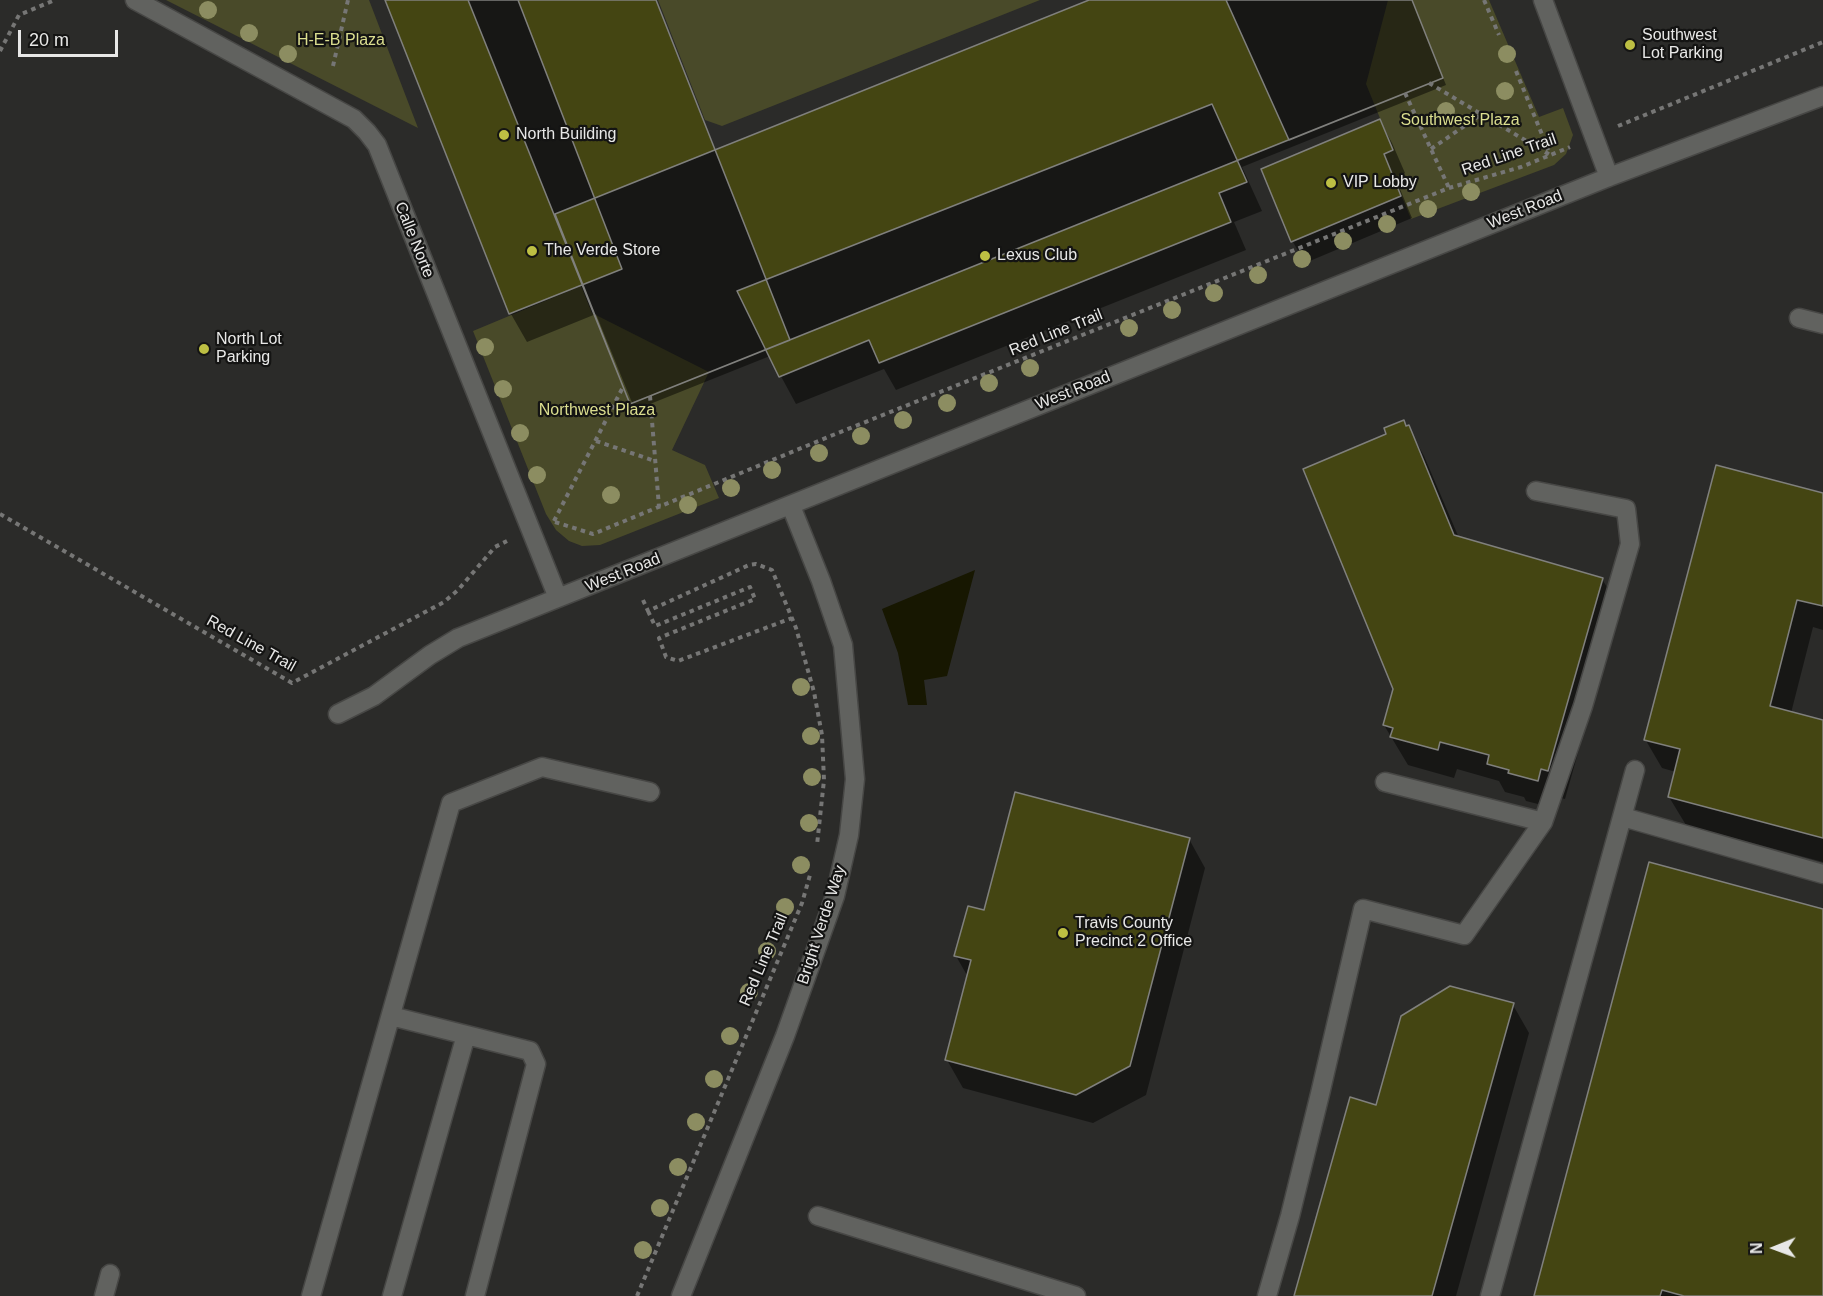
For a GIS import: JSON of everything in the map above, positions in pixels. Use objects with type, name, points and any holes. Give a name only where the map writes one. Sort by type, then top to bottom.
[{"type":"street","name":"Calle Norte","points":[[135,0],[354,118],[367,132],[381,156],[558,598]]},
{"type":"street","points":[[1544,0],[1609,177]]},
{"type":"street","name":"West Road","points":[[338,714],[374,696],[430,655],[458,638],[1609,177],[1823,96]]},
{"type":"street","points":[[1799,318],[1823,324]]},
{"type":"street","points":[[1267,1296],[1290,1216],[1363,909],[1464,935],[1543,822],[1583,706],[1630,544],[1626,509],[1536,491]]},
{"type":"street","name":"Bright Verde Way","points":[[681,1296],[785,1036],[835,896],[849,836],[855,778],[843,645],[821,581],[791,506]]},
{"type":"street","points":[[312,1296],[451,803],[542,766],[650,792]]},
{"type":"street","points":[[1490,1296],[1635,770]]},
{"type":"street","points":[[1385,782],[1543,822]]},
{"type":"street","points":[[1623,817],[1823,874]]},
{"type":"street","points":[[391,1016],[530,1051],[536,1064],[475,1296]]},
{"type":"street","points":[[392,1296],[466,1035]]},
{"type":"street","points":[[818,1216],[1076,1296]]},
{"type":"street","points":[[104,1296],[110,1274]]},
{"type":"path","points":[[0,51],[19,15],[55,0]]},
{"type":"path","points":[[333,66],[348,0]]},
{"type":"path","points":[[1484,0],[1499,36]]},
{"type":"path","points":[[1625,124],[1823,42]]},
{"type":"path","points":[[1516,71],[1550,155]]},
{"type":"path","points":[[1429,83],[1550,155]]},
{"type":"path","points":[[1405,93],[1449,188]]},
{"type":"path","points":[[1431,149],[1482,114]]},
{"type":"path","name":"Red Line Trail","points":[[596,441],[554,521],[593,534],[855,426],[1449,188],[1521,167],[1568,147]]},
{"type":"path","points":[[623,387],[596,441],[655,461]]},
{"type":"path","points":[[650,396],[659,507]]},
{"type":"path","name":"Red Line Trail","points":[[0,514],[292,683],[444,602],[458,590],[495,547],[510,540]]},
{"type":"path","points":[[648,611],[756,564],[772,570],[792,618],[814,692],[822,735],[824,780],[816,850]]},
{"type":"path","points":[[643,600],[655,626],[750,587],[755,599],[659,638],[666,657],[678,661],[792,618]]},
{"type":"path","name":"Red Line Trail","points":[[637,1296],[802,903],[811,871]]},
{"type":"green space","name":"H-E-B Plaza","points":[[166,0],[369,0],[418,128]]},
{"type":"green space","points":[[658,0],[1040,0],[722,126],[705,120]]},
{"type":"green space","name":"Southwest Plaza","points":[[1388,0],[1489,0],[1539,117],[1563,108],[1573,135],[1566,154],[1554,165],[1411,219],[1384,154],[1393,150],[1366,84]]},
{"type":"green space","name":"Northwest Plaza","points":[[581,286],[592,313],[709,372],[672,450],[705,465],[719,498],[600,545],[582,546],[569,541],[556,530],[546,514],[473,331]]},
{"type":"shaded area","points":[[975,570],[947,676],[924,680],[927,705],[908,705],[898,653],[882,609]]},
{"type":"building","name":"North Building","points":[[385,0],[518,0],[622,269],[509,314]]},
{"type":"building","points":[[468,0],[656,0],[790,340],[630,404]]},
{"type":"building","points":[[1089,0],[1412,0],[1443,78],[630,404],[555,214]]},
{"type":"building","points":[[1226,0],[1412,0],[1443,78],[1289,140]]},
{"type":"building","name":"Lexus Club","points":[[1212,104],[1247,182],[1219,193],[1231,222],[879,363],[869,340],[779,377],[737,291]]},
{"type":"building","name":"VIP Lobby","points":[[1380,119],[1393,150],[1384,154],[1401,196],[1291,242],[1261,169]]},
{"type":"building","points":[[1404,420],[1406,426],[1409,425],[1454,535],[1603,578],[1548,771],[1541,769],[1538,781],[1508,773],[1509,770],[1487,764],[1489,755],[1440,742],[1438,750],[1390,737],[1393,728],[1383,725],[1393,689],[1303,469],[1386,434],[1384,428]]},
{"type":"building","points":[[1716,465],[1823,493],[1823,606],[1797,600],[1770,706],[1823,720],[1823,838],[1668,797],[1680,749],[1644,740]]},
{"type":"building","name":"Travis County Precinct 2 Office","points":[[1015,792],[1190,838],[1130,1066],[1076,1095],[945,1060],[971,960],[954,956],[968,906],[984,910]]},
{"type":"building","points":[[1649,862],[1823,909],[1823,1296],[1684,1296],[1662,1290],[1660,1296],[1534,1296]]},
{"type":"building","points":[[1450,986],[1514,1003],[1432,1296],[1294,1296],[1350,1097],[1376,1105],[1401,1016]]},
{"type":"place","name":"Southwest Lot Parking","points":[[1630,45]]},
{"type":"place","name":"North Building","points":[[504,135]]},
{"type":"place","name":"VIP Lobby","points":[[1331,183]]},
{"type":"place","name":"The Verde Store","points":[[532,251]]},
{"type":"place","name":"Lexus Club","points":[[985,256]]},
{"type":"place","name":"North Lot Parking","points":[[204,349]]},
{"type":"place","name":"Travis County Precinct 2 Office","points":[[1063,933]]}]
